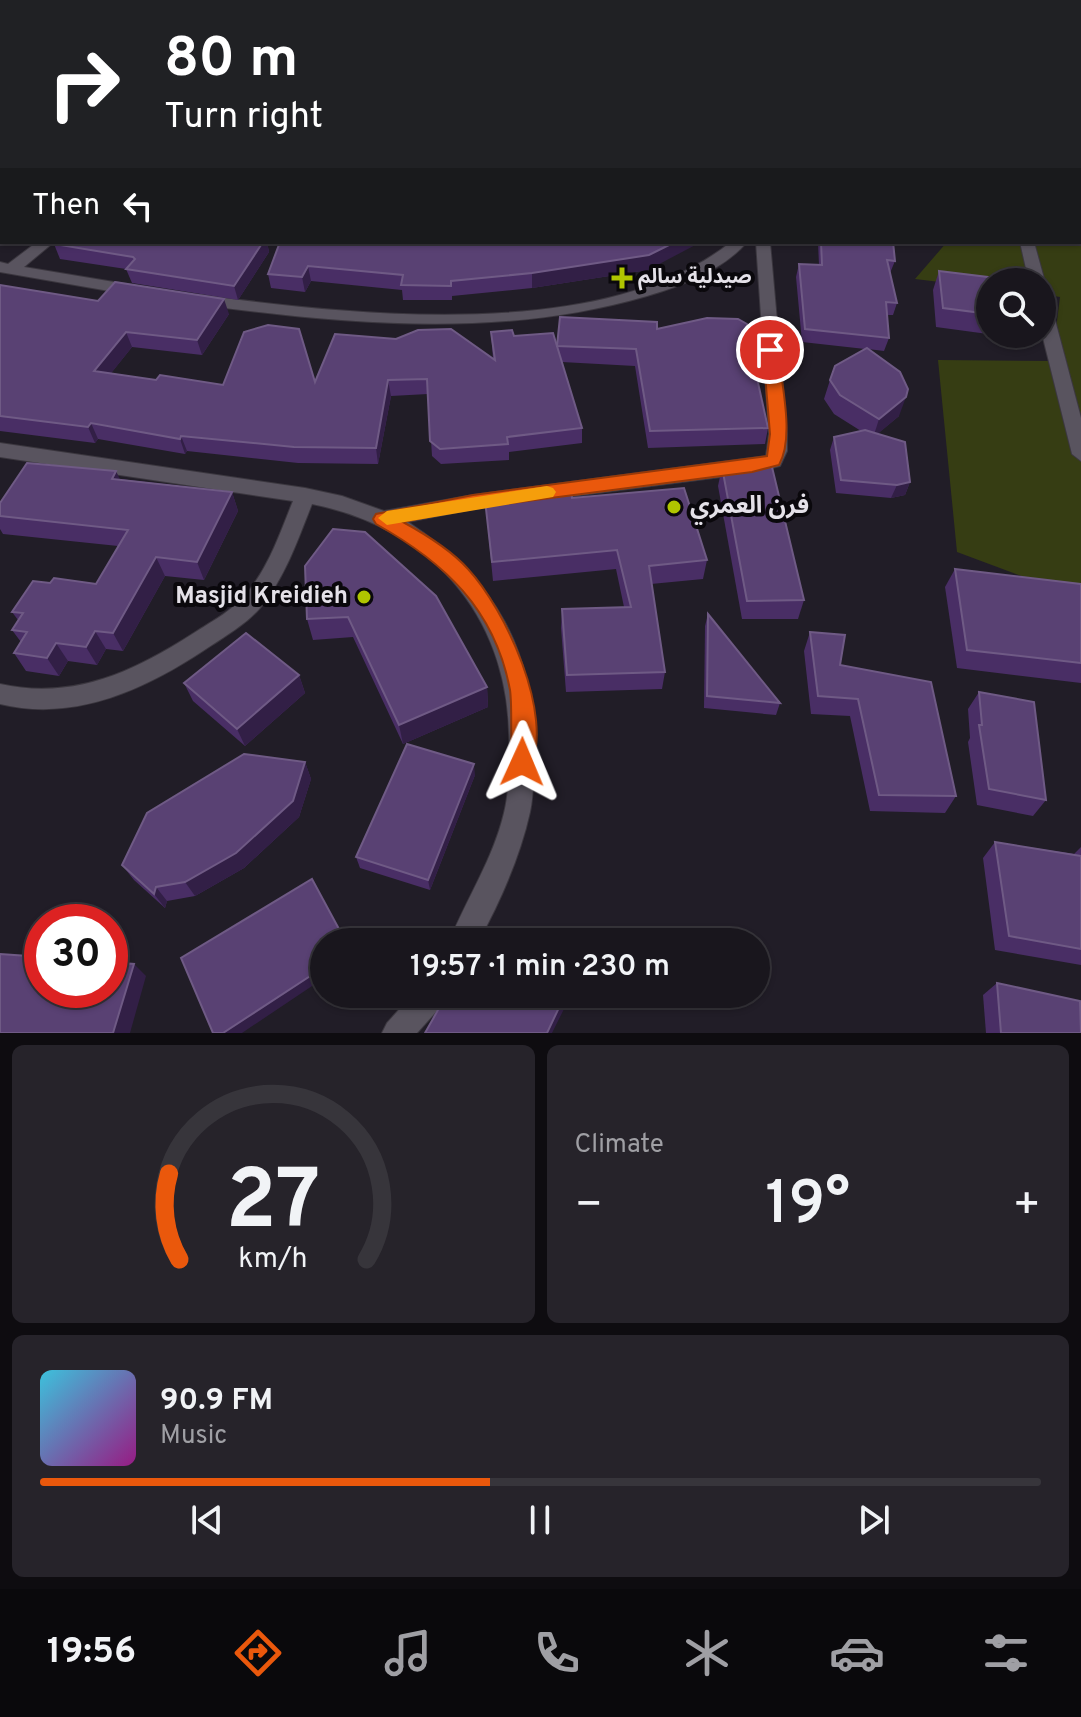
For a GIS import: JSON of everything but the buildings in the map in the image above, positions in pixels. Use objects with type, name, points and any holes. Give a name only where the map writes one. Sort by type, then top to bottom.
[{"type":"street","points":[[6,268],[44,244]]},
{"type":"street","points":[[6,268],[169,296],[388,321],[437,322],[546,314],[630,296],[702,269],[737,244]]},
{"type":"street","points":[[383,519],[473,502],[773,461],[778,451],[778,434],[763,244]]},
{"type":"street","points":[[1028,244],[1034,268]]},
{"type":"street","points":[[1056,348],[1077,422],[1081,454]]},
{"type":"street","points":[[0,450],[305,496],[359,509],[413,536],[460,572],[484,603],[504,641],[520,689],[525,737],[518,811],[469,928]]},
{"type":"street","points":[[0,694],[46,698],[99,692],[121,687],[158,670],[235,618],[253,602],[266,584],[305,496]]},
{"type":"street","points":[[397,1033],[420,1008]]},
{"type":"green space","points":[[945,244],[1081,244],[1081,598],[957,552],[938,360],[1052,361],[1060,297],[1056,296],[1056,268],[976,268],[976,286],[915,279]]},
{"type":"slow traffic","points":[[387,518],[547,492]]},
{"type":"place","name":"صيدلية سالم","points":[[622,278]]},
{"type":"place","name":"فرن العمري","points":[[674,507]]},
{"type":"place","name":"Masjid Kreidieh","points":[[364,597]]},
{"type":"route","points":[[522,762],[525,737],[520,689],[504,641],[484,603],[460,572],[413,536],[383,519],[473,502],[773,461],[778,451],[778,434],[770,350]]}]
